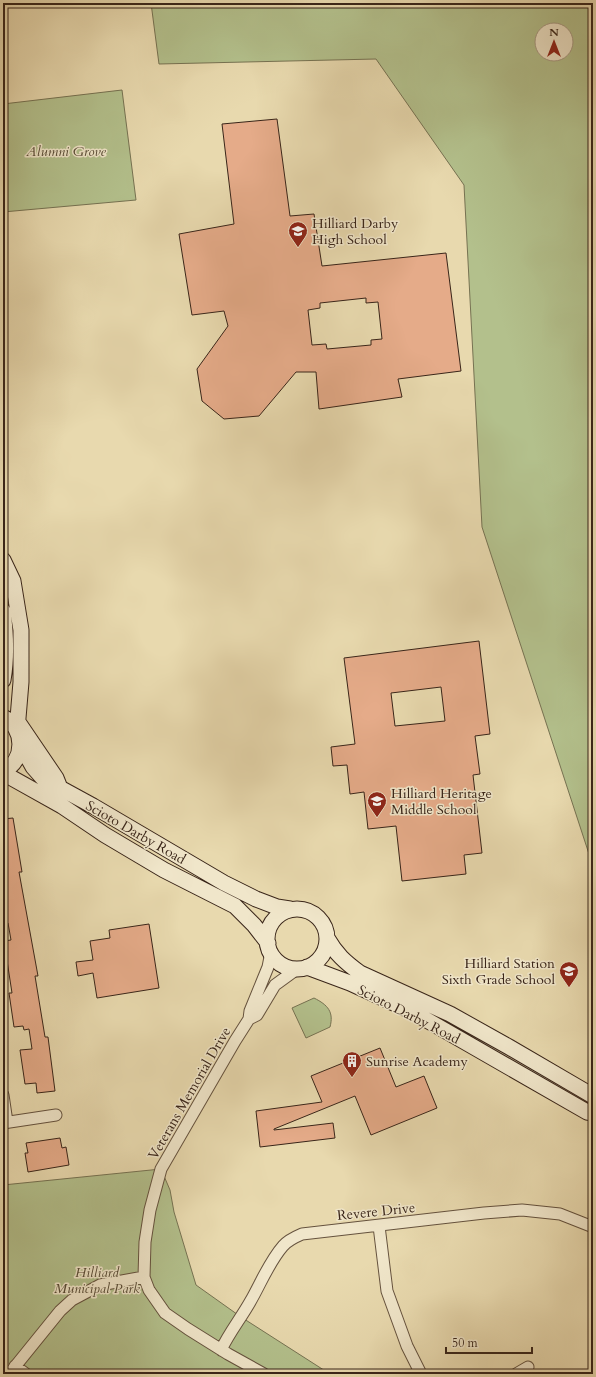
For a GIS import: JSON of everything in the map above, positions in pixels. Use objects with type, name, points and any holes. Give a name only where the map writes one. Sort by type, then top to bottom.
[{"type":"main road","points":[[3,560],[13,581],[21,630],[18,755],[13,764],[3,772]]},
{"type":"main road","points":[[3,611],[6,632],[6,652],[3,680]]},
{"type":"main road","points":[[3,717],[7,719],[56,778],[60,788]]},
{"type":"main road","name":"Scioto Darby Road","points":[[18,732],[33,767],[48,784],[60,788],[224,883],[256,899],[277,907],[290,909]]},
{"type":"main road","name":"Scioto Darby Road","points":[[3,772],[62,806],[105,835],[164,870],[235,906],[254,925],[269,947]]},
{"type":"main road","points":[[290,909],[300,909],[310,912],[318,917],[324,926],[327,938],[327,946],[322,955],[316,962],[302,968],[288,967],[279,962],[272,955],[269,947],[267,937],[269,928],[281,913],[290,909]]},
{"type":"main road","name":"Scioto Darby Road","points":[[327,938],[335,952],[347,964],[360,973],[450,1014],[593,1096]]},
{"type":"main road","name":"Scioto Darby Road","points":[[302,968],[350,983],[411,1011],[587,1112],[593,1113]]},
{"type":"street","name":"Veterans Memorial Drive","points":[[264,1374],[221,1350],[165,1312],[149,1290],[144,1277],[145,1242],[150,1210],[161,1170],[249,1019],[250,1011],[268,967],[269,947]]},
{"type":"street","name":"Veterans Memorial Drive","points":[[249,1019],[257,1015],[275,985],[302,968]]},
{"type":"street","points":[[3,1095],[5,1122],[56,1115]]},
{"type":"street","name":"Revere Drive","points":[[221,1350],[271,1263],[289,1236],[484,1213],[522,1210],[560,1214],[593,1227]]},
{"type":"street","points":[[379,1226],[387,1291],[405,1341],[421,1374]]},
{"type":"street","points":[[26,1374],[12,1370],[60,1311],[72,1300],[100,1285],[144,1277]]},
{"type":"street","points":[[516,1374],[528,1367]]},
{"type":"green space","points":[[151,3],[593,3],[593,855],[589,854],[482,527],[464,185],[376,59],[159,64]]},
{"type":"green space","name":"Alumni Grove","points":[[122,90],[136,200],[3,212],[3,104]]},
{"type":"green space","points":[[314,998],[323,1003],[329,1010],[331,1017],[330,1027],[306,1038],[292,1008]]},
{"type":"green space","name":"Hilliard Municipal Park","points":[[161,1169],[170,1190],[174,1212],[196,1285],[241,1317],[330,1374],[3,1374],[3,1185]]},
{"type":"building","points":[[277,119],[290,216],[314,214],[322,266],[446,253],[461,371],[398,379],[402,397],[319,409],[316,372],[296,372],[259,416],[224,419],[202,401],[197,369],[228,326],[224,311],[192,315],[179,234],[234,224],[222,124]],"holes":[[[366,298],[366,303],[378,302],[382,339],[371,340],[371,345],[327,349],[326,344],[312,345],[308,310],[320,308],[320,303]]]},
{"type":"building","name":"Hilliard Heritage Middle School","points":[[479,641],[490,734],[475,736],[480,774],[473,775],[482,853],[464,855],[466,874],[402,881],[396,826],[368,829],[364,792],[350,794],[347,765],[333,766],[331,747],[355,744],[344,658]],"holes":[[[441,687],[445,721],[395,726],[391,693]]]},
{"type":"building","points":[[13,818],[22,872],[19,872],[38,976],[35,976],[45,1037],[48,1037],[55,1091],[37,1093],[36,1083],[25,1084],[20,1050],[32,1049],[29,1029],[24,1030],[23,1026],[14,1027],[9,993],[12,993],[4,941],[11,940],[8,923],[3,924],[3,884],[5,884],[3,868],[3,819]]},
{"type":"building","points":[[149,924],[159,988],[97,998],[93,973],[78,976],[76,962],[93,960],[90,941],[110,938],[109,930]]},
{"type":"building","points":[[380,1048],[396,1087],[424,1076],[437,1108],[371,1135],[355,1096],[274,1129],[333,1123],[335,1138],[260,1147],[256,1111],[322,1102],[311,1076]]},
{"type":"building","points":[[60,1138],[62,1148],[66,1147],[69,1165],[28,1172],[25,1153],[28,1153],[26,1143]]},
{"type":"place","name":"Hilliard Darby High School","points":[[298,248]]},
{"type":"place","name":"Hilliard Heritage Middle School","points":[[377,818]]},
{"type":"place","name":"Hilliard Station Sixth Grade School","points":[[569,988]]},
{"type":"place","name":"Sunrise Academy","points":[[352,1078]]}]
